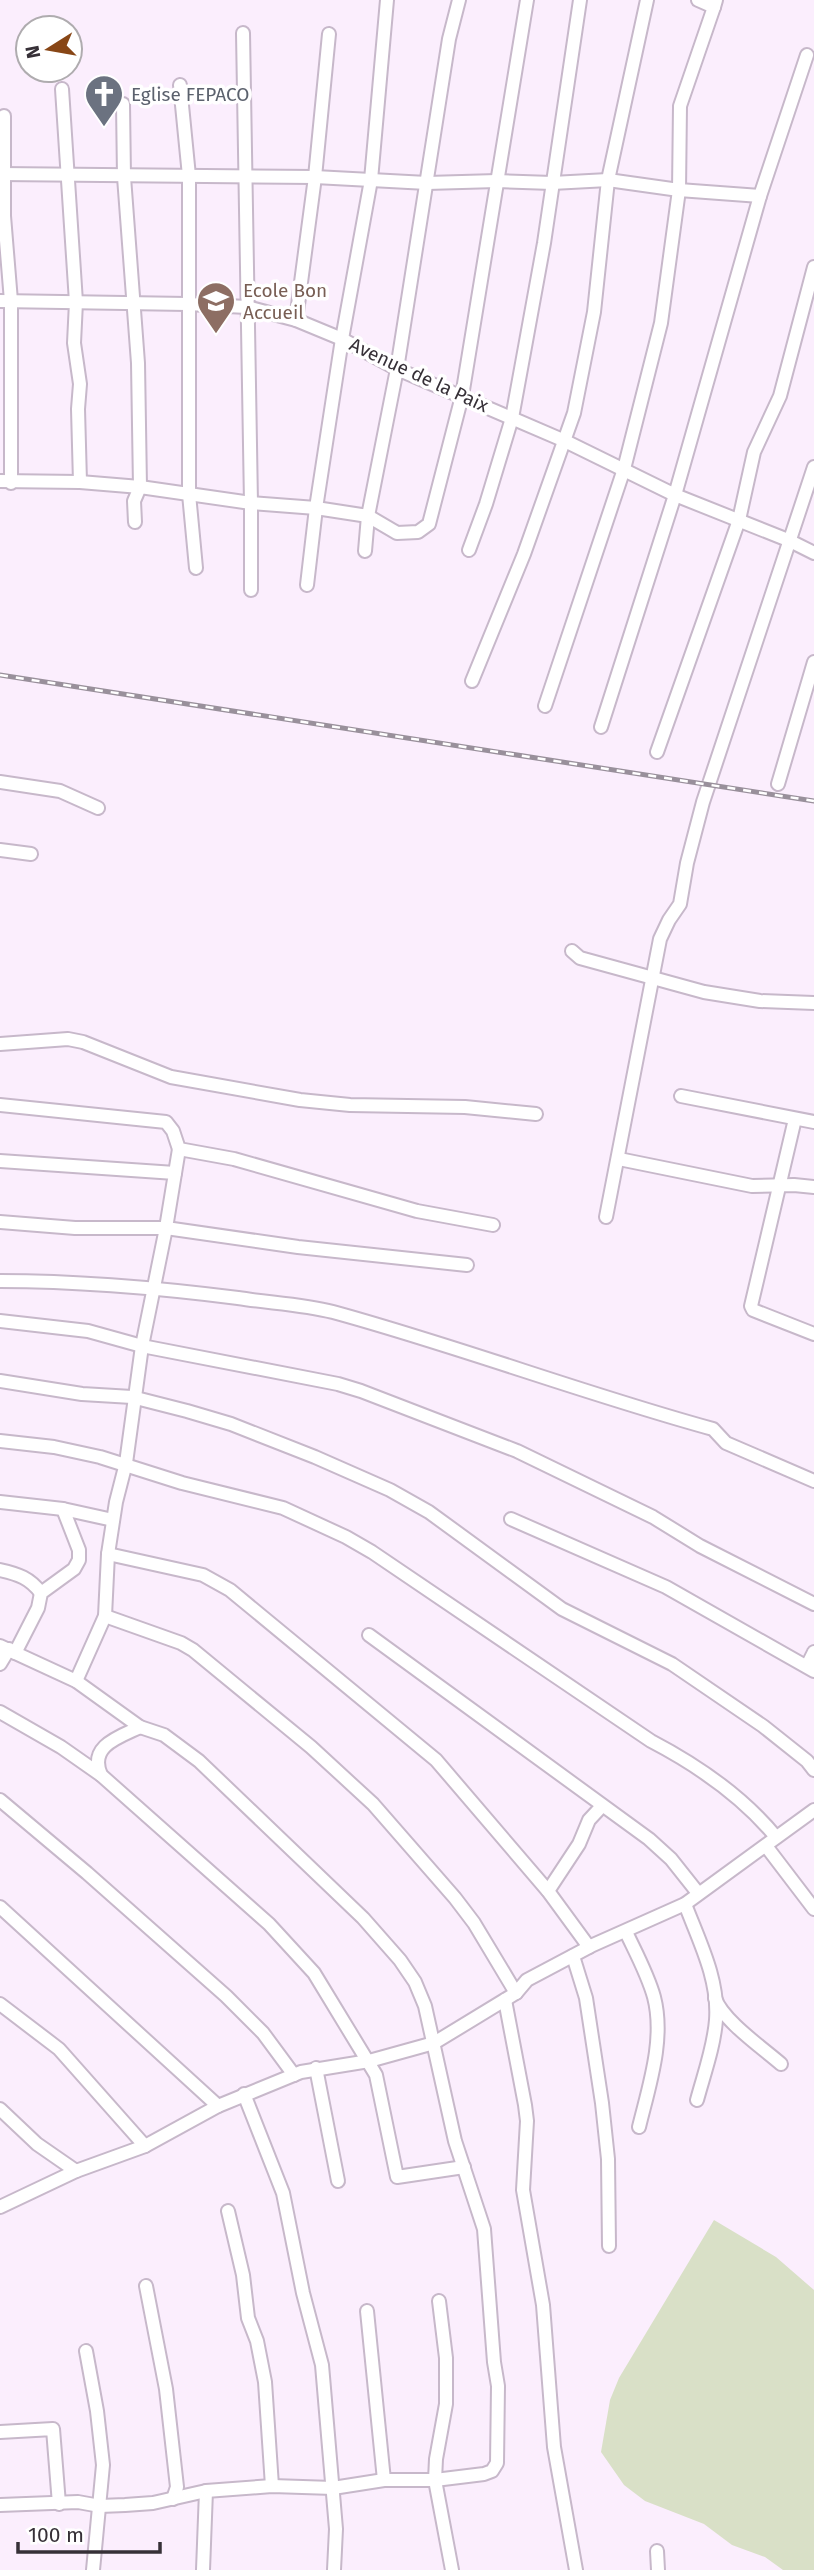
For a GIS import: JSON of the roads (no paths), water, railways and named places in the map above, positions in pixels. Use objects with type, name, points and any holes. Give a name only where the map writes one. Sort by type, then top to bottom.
[{"type":"street","points":[[307,585],[342,339],[371,180],[387,0]]},
{"type":"street","points":[[365,551],[368,516],[397,369],[449,39],[459,0]]},
{"type":"street","points":[[4,116],[2,174],[6,482],[80,482],[140,487],[251,503],[316,508],[368,516],[397,533],[418,532],[429,524],[462,396],[527,0]]},
{"type":"street","points":[[468,550],[486,504],[512,418],[544,243],[580,0]]},
{"type":"street","points":[[472,681],[524,554],[574,413],[594,312],[608,180],[647,0]]},
{"type":"street","points":[[545,706],[624,469],[661,323],[679,190],[680,106],[715,3],[698,0]]},
{"type":"street","points":[[243,33],[251,590]]},
{"type":"street","points":[[296,320],[315,177],[329,34]]},
{"type":"street","points":[[601,727],[675,495],[760,196],[807,55]]},
{"type":"street","points":[[180,86],[188,176],[188,494],[196,568]]},
{"type":"street","points":[[62,89],[76,302],[74,343],[80,384],[80,482]]},
{"type":"street","points":[[123,104],[124,177],[135,303],[140,487],[134,501],[135,522]]},
{"type":"street","points":[[2,174],[315,177],[427,183],[608,180],[679,190],[760,196]]},
{"type":"street","points":[[657,752],[739,520],[754,453],[780,396],[814,267]]},
{"type":"street","name":"Avenue de la Paix","points":[[5,301],[247,307],[296,320],[342,339],[397,369],[565,441],[675,495],[814,553]]},
{"type":"street","points":[[606,1217],[660,939],[680,904],[687,863],[703,802],[814,467]]},
{"type":"street","points":[[778,785],[814,662]]},
{"type":"street","points":[[0,782],[60,792],[98,808]]},
{"type":"street","points":[[0,850],[31,854]]},
{"type":"street","points":[[572,951],[580,958],[704,992],[760,1001],[814,1003]]},
{"type":"street","points":[[0,1044],[68,1039],[83,1042],[171,1077],[313,1102],[466,1107],[536,1114]]},
{"type":"street","points":[[681,1096],[814,1122]]},
{"type":"street","points":[[0,1105],[166,1122],[173,1131],[179,1149],[142,1346],[126,1463],[113,1520],[108,1554],[106,1616],[76,1681]]},
{"type":"street","points":[[795,1119],[751,1306],[753,1310],[814,1334]]},
{"type":"street","points":[[179,1149],[234,1159],[417,1211],[493,1225]]},
{"type":"street","points":[[619,1159],[752,1186],[814,1188]]},
{"type":"street","points":[[0,1161],[175,1174]]},
{"type":"street","points":[[0,1222],[75,1228],[166,1228],[309,1249],[467,1265]]},
{"type":"street","points":[[0,1281],[153,1287],[314,1308],[457,1348],[580,1390],[713,1429],[726,1443],[814,1481]]},
{"type":"street","points":[[0,1321],[88,1331],[142,1346],[338,1384],[517,1451],[653,1517],[700,1546],[814,1604]]},
{"type":"street","points":[[0,1381],[82,1394],[135,1398],[232,1424],[390,1490],[429,1512],[562,1609],[672,1664],[763,1726],[807,1761],[814,1770]]},
{"type":"street","points":[[0,1441],[54,1447],[126,1463],[183,1482],[283,1508],[346,1537],[631,1728],[684,1758],[758,1815],[771,1842],[814,1909]]},
{"type":"street","points":[[0,1502],[113,1520]]},
{"type":"street","points":[[0,1664],[38,1608],[41,1593],[74,1569],[79,1560],[79,1550],[63,1510]]},
{"type":"street","points":[[511,1519],[666,1587],[810,1668],[814,1652]]},
{"type":"street","points":[[108,1554],[187,1570],[203,1575],[230,1590],[436,1760],[548,1891],[589,1947]]},
{"type":"street","points":[[0,1570],[18,1574],[31,1582],[41,1593]]},
{"type":"street","points":[[106,1616],[193,1650],[312,1746],[373,1804],[455,1898],[474,1923],[511,1997],[527,2121],[523,2189],[543,2305],[554,2447],[576,2570]]},
{"type":"street","points":[[369,1635],[662,1849],[698,1894]]},
{"type":"street","points":[[0,2505],[78,2502],[100,2506],[153,2503],[206,2491],[272,2486],[332,2488],[384,2480],[435,2480],[484,2474],[492,2471],[497,2463],[498,2386],[487,2254],[478,2209],[455,2141],[425,2006],[415,1982],[400,1960],[363,1918],[199,1761],[164,1735],[140,1727],[76,1681],[8,1649]]},
{"type":"street","points":[[0,1712],[61,1747],[101,1775],[269,1924],[314,1973],[376,2075],[397,2177],[464,2167]]},
{"type":"street","points":[[101,1775],[98,1767],[99,1754],[104,1746],[140,1727]]},
{"type":"street","points":[[0,1800],[88,1873],[226,1996],[263,2033],[294,2075]]},
{"type":"street","points":[[548,1891],[579,1844],[589,1820],[602,1806]]},
{"type":"street","points":[[0,2207],[76,2171],[145,2146],[218,2106],[294,2075],[316,2068],[369,2061],[434,2043],[511,1997],[527,1980],[589,1947],[685,1904],[814,1810]]},
{"type":"street","points":[[685,1904],[708,1961],[716,2017],[714,2038],[697,2100]]},
{"type":"street","points":[[0,1907],[218,2106]]},
{"type":"street","points":[[626,1932],[655,1998],[657,2018],[655,2057],[639,2127]]},
{"type":"street","points":[[573,1956],[586,1998],[604,2112],[608,2159],[609,2246]]},
{"type":"street","points":[[712,1986],[716,2003],[781,2064]]},
{"type":"street","points":[[0,2004],[59,2049],[145,2146]]},
{"type":"street","points":[[316,2068],[338,2181]]},
{"type":"street","points":[[244,2094],[283,2193],[321,2365],[336,2529],[334,2570]]},
{"type":"street","points":[[0,2109],[37,2144],[76,2171]]},
{"type":"street","points":[[228,2211],[243,2275],[248,2318],[257,2341],[265,2382],[272,2486]]},
{"type":"street","points":[[146,2286],[166,2389],[177,2487],[173,2499]]},
{"type":"street","points":[[439,2301],[446,2358],[446,2404],[435,2480],[452,2570]]},
{"type":"street","points":[[367,2311],[384,2480]]},
{"type":"street","points":[[86,2351],[103,2465],[93,2570]]},
{"type":"street","points":[[0,2432],[53,2429],[59,2504]]},
{"type":"street","points":[[203,2570],[206,2491]]},
{"type":"street","points":[[657,2551],[658,2570]]},
{"type":"railway","points":[[0,675],[814,801]]},
{"type":"place","name":"Eglise FEPACO","points":[[104,128]]},
{"type":"place","name":"Ecole Bon Accueil","points":[[216,335]]}]
